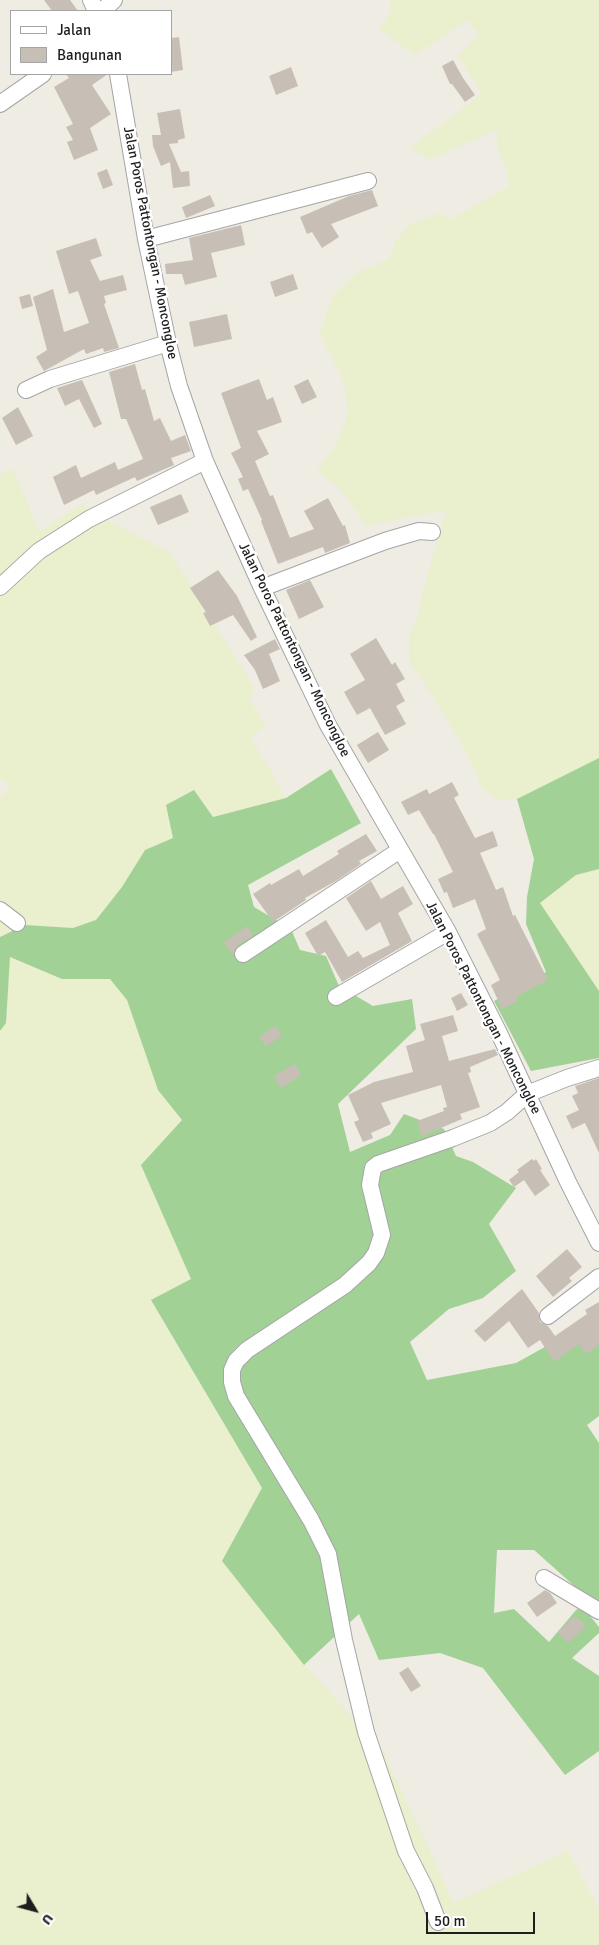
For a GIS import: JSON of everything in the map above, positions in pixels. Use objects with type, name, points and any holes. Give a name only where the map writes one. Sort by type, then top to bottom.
[{"type":"street","points":[[103,10],[114,0]]},
{"type":"street","points":[[0,104],[42,75]]},
{"type":"street","name":"Jalan Poros Pattontongan - Moncongloe","points":[[118,75],[146,239],[168,343],[179,386],[205,461],[262,588],[328,724],[448,932],[599,1243]]},
{"type":"street","points":[[146,239],[368,181]]},
{"type":"street","points":[[26,390],[50,380],[168,343]]},
{"type":"street","points":[[0,587],[39,551],[89,520],[205,461]]},
{"type":"street","points":[[262,588],[385,541],[419,530],[432,532]]},
{"type":"street","points":[[243,954],[400,850]]},
{"type":"street","points":[[0,910],[17,923]]},
{"type":"street","points":[[336,997],[448,932]]},
{"type":"street","points":[[438,1922],[426,1888],[406,1851],[366,1732],[344,1640],[328,1554],[311,1520],[236,1396],[232,1382],[232,1370],[236,1361],[247,1350],[345,1285],[369,1263],[376,1253],[382,1235],[370,1184],[374,1168],[378,1164],[490,1123],[507,1112],[527,1094],[599,1068]]},
{"type":"street","points":[[548,1316],[599,1277]]},
{"type":"street","points":[[544,1578],[599,1611]]},
{"type":"green space","points":[[390,0],[599,0],[599,758],[517,799],[497,800],[482,788],[467,754],[437,702],[409,661],[409,636],[418,618],[422,594],[446,512],[428,513],[367,526],[340,489],[317,470],[337,443],[348,415],[344,383],[320,334],[331,298],[355,274],[389,259],[395,242],[410,224],[440,213],[450,220],[509,186],[508,174],[497,149],[497,129],[430,160],[411,147],[482,94],[458,56],[479,35],[467,20],[415,55],[379,29],[392,10]]},
{"type":"green space","points":[[12,468],[40,532],[82,504],[101,517],[170,553],[254,687],[250,700],[265,725],[251,738],[286,798],[212,817],[194,790],[173,838],[145,850],[122,887],[96,921],[73,928],[25,925],[0,937],[0,798],[10,786],[0,779],[0,474]]},
{"type":"green space","points":[[599,758],[599,869],[576,875],[540,903],[599,991],[599,1058],[531,1071],[494,1001],[546,972],[526,924],[527,897],[534,859],[517,799]]},
{"type":"green space","points":[[331,769],[361,823],[248,885],[254,907],[291,929],[300,950],[326,956],[339,986],[373,1006],[412,999],[416,1029],[338,1104],[350,1152],[390,1135],[404,1114],[444,1129],[456,1156],[473,1162],[516,1188],[489,1224],[516,1271],[483,1298],[449,1309],[410,1342],[427,1380],[516,1363],[599,1317],[599,1416],[587,1425],[599,1443],[599,1608],[534,1550],[497,1550],[494,1613],[514,1609],[549,1642],[577,1609],[586,1611],[599,1627],[599,1633],[572,1658],[599,1676],[599,1751],[565,1775],[483,1668],[440,1653],[379,1660],[359,1614],[304,1665],[222,1561],[262,1488],[151,1300],[191,1279],[141,1165],[182,1120],[158,1090],[127,1000],[110,979],[62,979],[10,957],[6,1023],[0,1031],[0,937],[25,925],[73,928],[96,920],[122,887],[145,850],[173,838],[166,805],[194,790],[213,817],[286,798]]},
{"type":"green space","points":[[599,869],[599,991],[540,903],[576,875]]},
{"type":"green space","points":[[9,956],[62,979],[110,979],[127,1000],[158,1090],[182,1120],[141,1165],[191,1279],[151,1301],[262,1488],[304,1665],[383,1751],[454,1903],[568,1851],[599,1909],[599,1945],[0,1945],[0,1031],[6,1023]]},
{"type":"building","points":[[44,0],[70,0],[77,10],[51,10]]},
{"type":"building","points":[[179,37],[183,70],[172,72],[172,38]]},
{"type":"building","points":[[453,60],[475,95],[465,102],[452,84],[450,84],[442,66]]},
{"type":"building","points":[[291,67],[298,86],[276,95],[269,76]]},
{"type":"building","points":[[67,75],[107,75],[92,85],[111,114],[90,128],[98,150],[74,160],[67,142],[73,140],[66,127],[73,124],[54,87],[69,78]]},
{"type":"building","points":[[180,109],[185,138],[178,140],[178,143],[169,144],[181,172],[189,171],[190,186],[173,188],[170,162],[161,166],[153,146],[152,135],[161,135],[157,113]]},
{"type":"building","points":[[107,169],[113,185],[103,189],[97,173]]},
{"type":"building","points":[[372,190],[378,206],[331,224],[339,237],[322,248],[312,232],[307,234],[300,217],[349,196]]},
{"type":"building","points":[[210,195],[215,206],[186,218],[182,207]]},
{"type":"building","points":[[241,225],[245,245],[211,253],[217,277],[185,285],[182,274],[166,274],[165,264],[193,260],[189,238]]},
{"type":"building","points":[[96,238],[102,256],[90,260],[100,281],[123,275],[127,290],[104,296],[106,303],[104,304],[119,348],[104,352],[103,348],[86,354],[84,349],[44,371],[36,357],[47,350],[33,297],[53,289],[64,332],[89,323],[78,291],[69,294],[56,251]]},
{"type":"building","points":[[293,274],[298,289],[275,297],[270,282]]},
{"type":"building","points":[[30,294],[33,306],[22,309],[19,297]]},
{"type":"building","points":[[227,314],[232,339],[194,347],[189,322]]},
{"type":"building","points":[[135,364],[142,390],[145,389],[154,421],[160,418],[171,441],[185,435],[191,451],[171,458],[174,465],[137,481],[135,477],[96,495],[94,490],[64,505],[53,477],[76,465],[81,478],[115,462],[118,470],[143,459],[126,419],[121,419],[109,372]]},
{"type":"building","points":[[259,379],[267,400],[273,397],[282,422],[257,431],[269,454],[255,461],[270,496],[273,495],[290,538],[314,529],[304,511],[328,498],[343,526],[345,525],[350,543],[325,553],[323,547],[278,564],[248,489],[243,491],[238,479],[243,477],[231,453],[241,448],[221,393]]},
{"type":"building","points":[[308,379],[317,397],[302,404],[294,386]]},
{"type":"building","points":[[82,380],[102,424],[94,428],[79,399],[65,406],[57,388]]},
{"type":"building","points":[[18,407],[33,436],[16,445],[2,418]]},
{"type":"building","points":[[181,494],[189,512],[158,525],[150,507]]},
{"type":"building","points":[[218,570],[237,596],[257,637],[251,641],[233,615],[210,626],[203,613],[206,612],[190,588]]},
{"type":"building","points":[[310,580],[324,607],[299,619],[286,590]]},
{"type":"building","points":[[376,638],[392,665],[395,662],[405,679],[396,684],[405,701],[396,706],[406,724],[385,735],[370,708],[357,715],[344,692],[365,680],[350,654]]},
{"type":"building","points":[[275,639],[280,649],[269,654],[280,681],[263,689],[255,670],[244,655]]},
{"type":"building","points":[[378,732],[389,750],[368,763],[357,745]]},
{"type":"building","points":[[452,782],[459,795],[454,798],[475,838],[493,831],[498,846],[480,853],[496,890],[503,887],[513,916],[515,915],[548,980],[516,997],[518,1001],[502,1009],[491,985],[500,980],[477,934],[486,929],[475,899],[453,908],[447,892],[444,893],[438,879],[453,872],[434,834],[419,810],[408,815],[401,802],[427,789],[429,794]]},
{"type":"building","points":[[366,834],[377,851],[359,861],[361,864],[336,881],[305,898],[306,900],[273,922],[253,894],[270,883],[271,885],[299,869],[303,876],[339,854],[337,851]]},
{"type":"building","points":[[371,881],[381,899],[403,886],[413,904],[398,913],[412,941],[342,982],[325,952],[318,956],[305,933],[326,920],[348,957],[358,951],[363,958],[390,945],[380,922],[366,931],[346,898]]},
{"type":"building","points":[[247,926],[253,935],[237,946],[233,955],[224,942]]},
{"type":"building","points":[[461,993],[468,1005],[457,1011],[451,998]]},
{"type":"building","points":[[453,1015],[458,1031],[442,1036],[449,1061],[495,1049],[498,1055],[470,1067],[471,1072],[468,1073],[480,1107],[460,1114],[462,1119],[422,1136],[417,1121],[444,1111],[443,1108],[447,1107],[441,1085],[381,1103],[391,1124],[371,1133],[373,1138],[363,1142],[354,1122],[359,1120],[348,1095],[374,1082],[413,1072],[406,1046],[425,1040],[420,1024]]},
{"type":"building","points":[[275,1026],[282,1036],[266,1046],[259,1037]]},
{"type":"building","points":[[295,1064],[301,1075],[281,1088],[274,1076]]},
{"type":"building","points":[[599,1078],[599,1153],[585,1123],[572,1129],[566,1116],[579,1110],[572,1096],[578,1093],[575,1086]]},
{"type":"building","points":[[532,1159],[534,1161],[536,1159],[542,1169],[540,1170],[550,1185],[535,1196],[524,1180],[514,1187],[509,1180],[519,1172],[517,1170]]},
{"type":"building","points":[[567,1249],[582,1267],[569,1278],[572,1281],[553,1297],[536,1276]]},
{"type":"building","points":[[522,1289],[539,1313],[540,1322],[548,1326],[555,1336],[587,1314],[585,1310],[599,1302],[599,1345],[586,1354],[579,1344],[554,1362],[540,1340],[528,1348],[509,1321],[485,1342],[474,1331]]},
{"type":"building","points":[[545,1590],[550,1593],[557,1603],[537,1617],[527,1603]]},
{"type":"building","points":[[575,1616],[586,1626],[568,1643],[558,1632]]},
{"type":"building","points":[[408,1667],[421,1686],[411,1692],[399,1673]]}]
